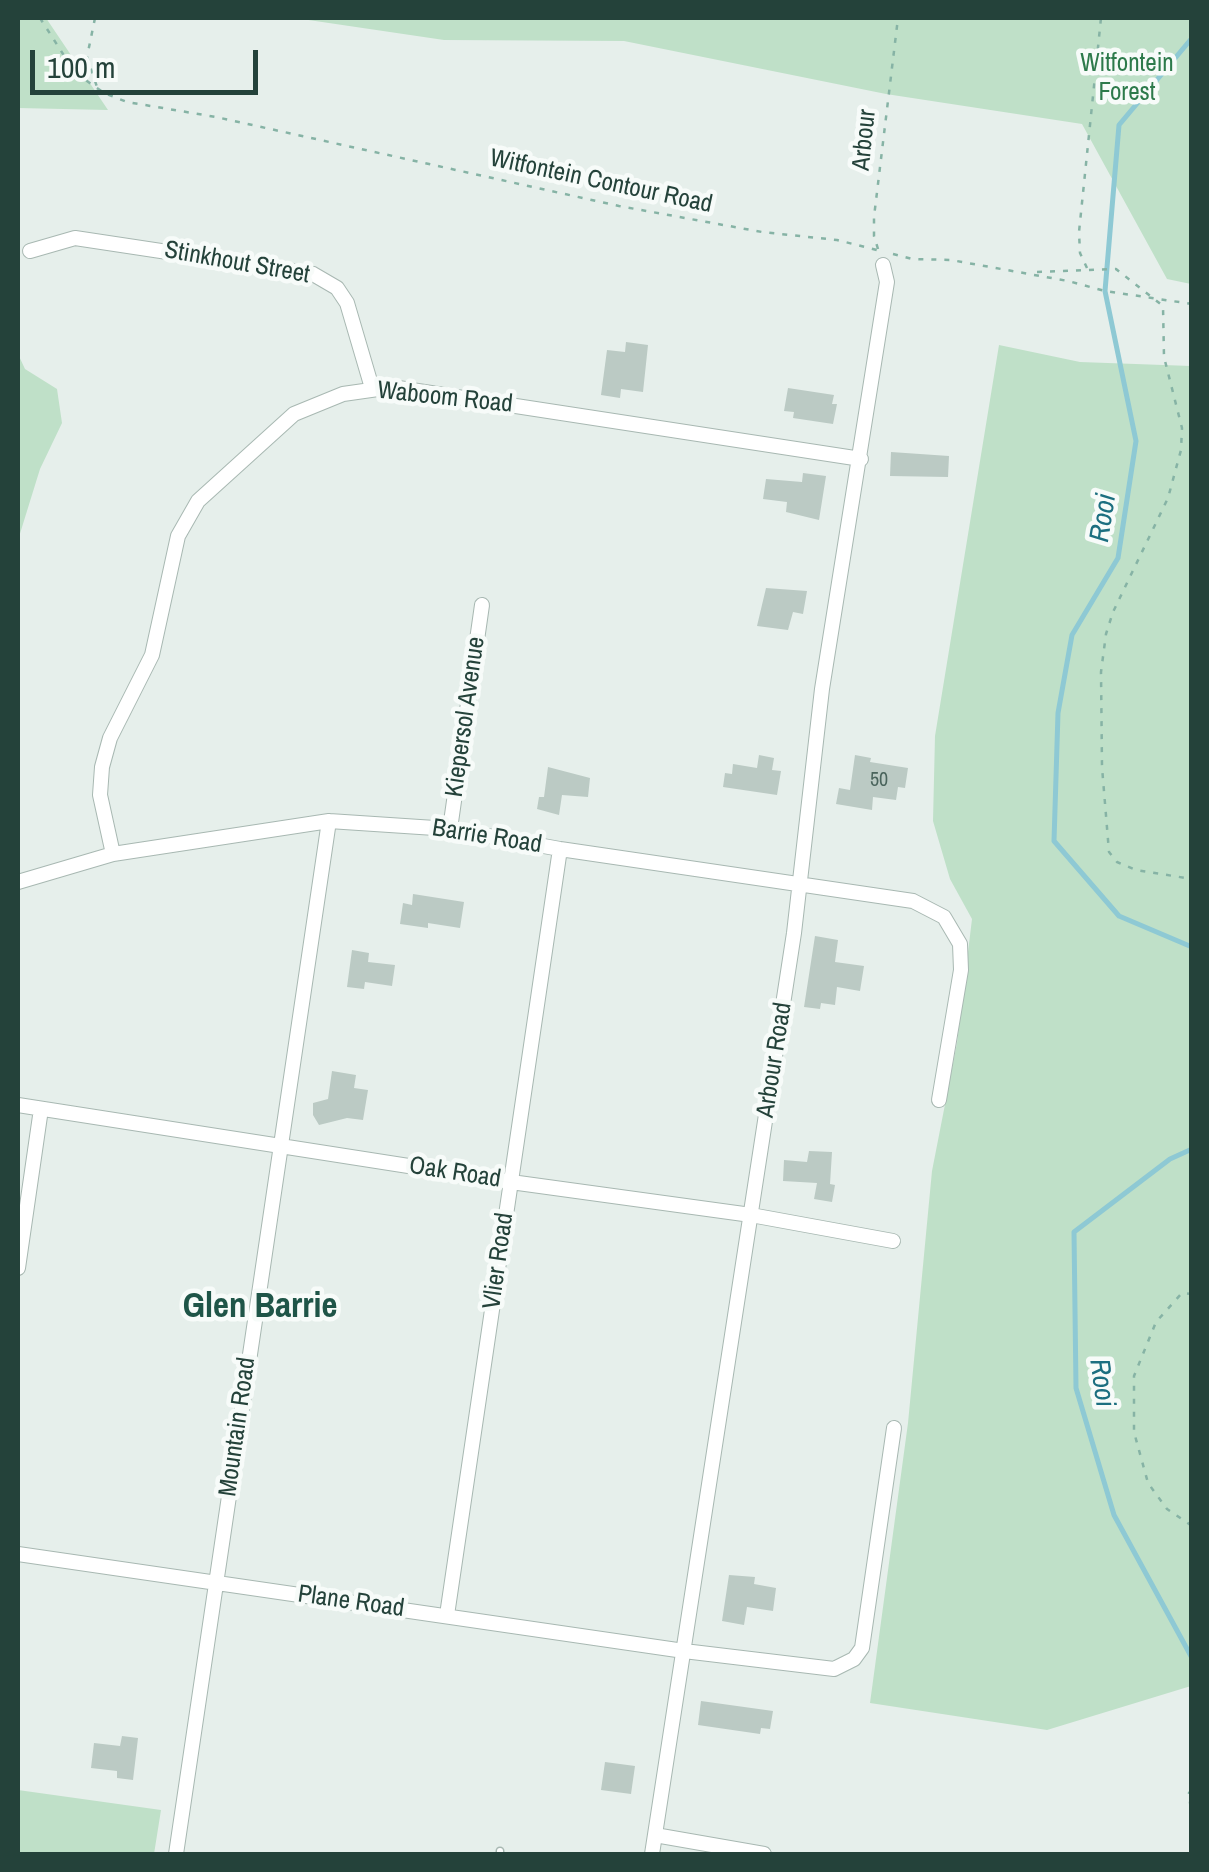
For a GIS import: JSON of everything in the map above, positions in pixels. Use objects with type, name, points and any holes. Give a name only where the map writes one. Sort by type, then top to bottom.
[{"type":"street","name":"Stinkhout Street","points":[[24,255],[75,238],[313,274],[337,288],[348,304],[372,388]]},
{"type":"street","name":"Arbour Road","points":[[652,1854],[751,1215],[799,883],[822,689],[887,282],[881,258]]},
{"type":"street","name":"Waboom Road","points":[[114,854],[100,795],[102,767],[110,738],[149,666],[174,546],[190,513],[228,472],[294,414],[320,402],[372,388],[404,388],[860,459]]},
{"type":"street","name":"Kiepersol Avenue","points":[[450,828],[482,605]]},
{"type":"street","name":"Barrie Road","points":[[18,882],[114,854],[329,821],[450,828],[913,901],[939,912],[960,944],[961,970],[940,1100]]},
{"type":"street","name":"Mountain Road","points":[[176,1854],[329,821]]},
{"type":"street","name":"Vlier Road","points":[[447,1615],[560,848]]},
{"type":"street","name":"Oak Road","points":[[18,1105],[894,1240]]},
{"type":"street","points":[[18,1268],[41,1109]]},
{"type":"street","name":"Plane Road","points":[[18,1554],[824,1670],[846,1665],[862,1648],[894,1428]]},
{"type":"street","points":[[655,1835],[764,1854]]},
{"type":"path","name":"Witfontein Contour Road","points":[[40,18],[76,70],[97,88],[126,102],[216,117],[620,206],[762,232],[837,240],[881,258],[936,258],[1192,304]]},
{"type":"path","points":[[95,18],[87,57],[97,88]]},
{"type":"path","name":"Arbour","points":[[881,258],[874,236],[874,218],[898,18]]},
{"type":"path","points":[[1088,270],[1080,252],[1079,232],[1102,18]]},
{"type":"path","points":[[1026,272],[1116,269],[1163,306],[1164,358],[1182,428],[1181,450],[1168,498],[1106,634],[1100,708],[1105,838],[1117,862],[1136,870],[1192,879]]},
{"type":"path","points":[[1192,1294],[1182,1293],[1156,1322],[1134,1376],[1134,1432],[1148,1483],[1167,1509],[1192,1526]]},
{"type":"path","points":[[1192,1790],[1188,1793],[1192,1822]]},
{"type":"green space","points":[[18,18],[46,18],[108,110],[18,108]]},
{"type":"green space","name":"Witfontein Forest","points":[[295,18],[1191,18],[1191,284],[1167,279],[1082,124],[886,94],[624,41],[444,40]]},
{"type":"green space","points":[[999,345],[1080,362],[1191,366],[1191,1686],[1047,1730],[870,1703],[908,1423],[932,1171],[957,1043],[972,919],[950,879],[933,821],[935,736]]},
{"type":"green space","points":[[18,354],[25,369],[57,389],[62,423],[40,469],[18,540]]},
{"type":"green space","points":[[18,1790],[161,1810],[154,1854],[18,1854]]},
{"type":"building","points":[[626,342],[648,345],[643,392],[621,389],[620,398],[601,395],[607,350],[625,352]]},
{"type":"building","points":[[788,388],[834,395],[832,404],[837,404],[833,424],[793,418],[794,412],[784,411]]},
{"type":"building","points":[[891,452],[949,456],[948,477],[890,476]]},
{"type":"building","points":[[803,473],[826,476],[819,520],[786,512],[787,502],[763,499],[766,479],[802,482]]},
{"type":"building","points":[[766,588],[807,591],[803,614],[793,612],[788,630],[757,626]]},
{"type":"building","points":[[759,755],[774,758],[772,770],[781,771],[777,795],[723,787],[725,773],[732,774],[733,764],[757,768]]},
{"type":"building","points":[[855,755],[871,758],[870,762],[908,768],[905,788],[898,787],[896,800],[873,797],[872,810],[836,804],[839,788],[850,790]]},
{"type":"building","points":[[548,767],[590,778],[588,797],[562,795],[559,815],[537,809],[539,797],[544,797]]},
{"type":"building","points":[[413,894],[464,902],[460,928],[400,924],[403,903],[412,905]]},
{"type":"building","points":[[815,936],[838,940],[835,962],[864,966],[860,991],[837,987],[835,1005],[821,1003],[820,1009],[804,1007]]},
{"type":"building","points":[[352,950],[369,953],[368,962],[395,965],[392,986],[365,982],[364,989],[347,987]]},
{"type":"building","points":[[332,1071],[356,1075],[354,1088],[368,1090],[363,1120],[347,1118],[319,1125],[313,1115],[313,1103],[328,1099]]},
{"type":"building","points":[[809,1151],[832,1152],[832,1202],[814,1199],[817,1183],[783,1181],[784,1160],[807,1162]]},
{"type":"building","points":[[729,1575],[755,1577],[754,1584],[776,1588],[773,1611],[747,1607],[744,1625],[722,1621]]},
{"type":"building","points":[[701,1701],[773,1711],[770,1729],[761,1728],[760,1734],[698,1725]]},
{"type":"building","points":[[122,1736],[138,1738],[133,1780],[117,1778],[117,1771],[91,1768],[94,1743],[120,1746]]},
{"type":"building","points":[[605,1762],[635,1766],[631,1794],[601,1790]]},
{"type":"waterway","name":"Rooi","points":[[1192,38],[1119,125],[1105,291],[1136,441],[1118,558],[1072,635],[1058,713],[1054,841],[1119,916],[1192,947]]},
{"type":"waterway","name":"Rooi","points":[[1192,1149],[1170,1159],[1074,1232],[1076,1388],[1114,1515],[1192,1658]]},
{"type":"district","name":"Glen Barrie","points":[[260,1308]]}]
